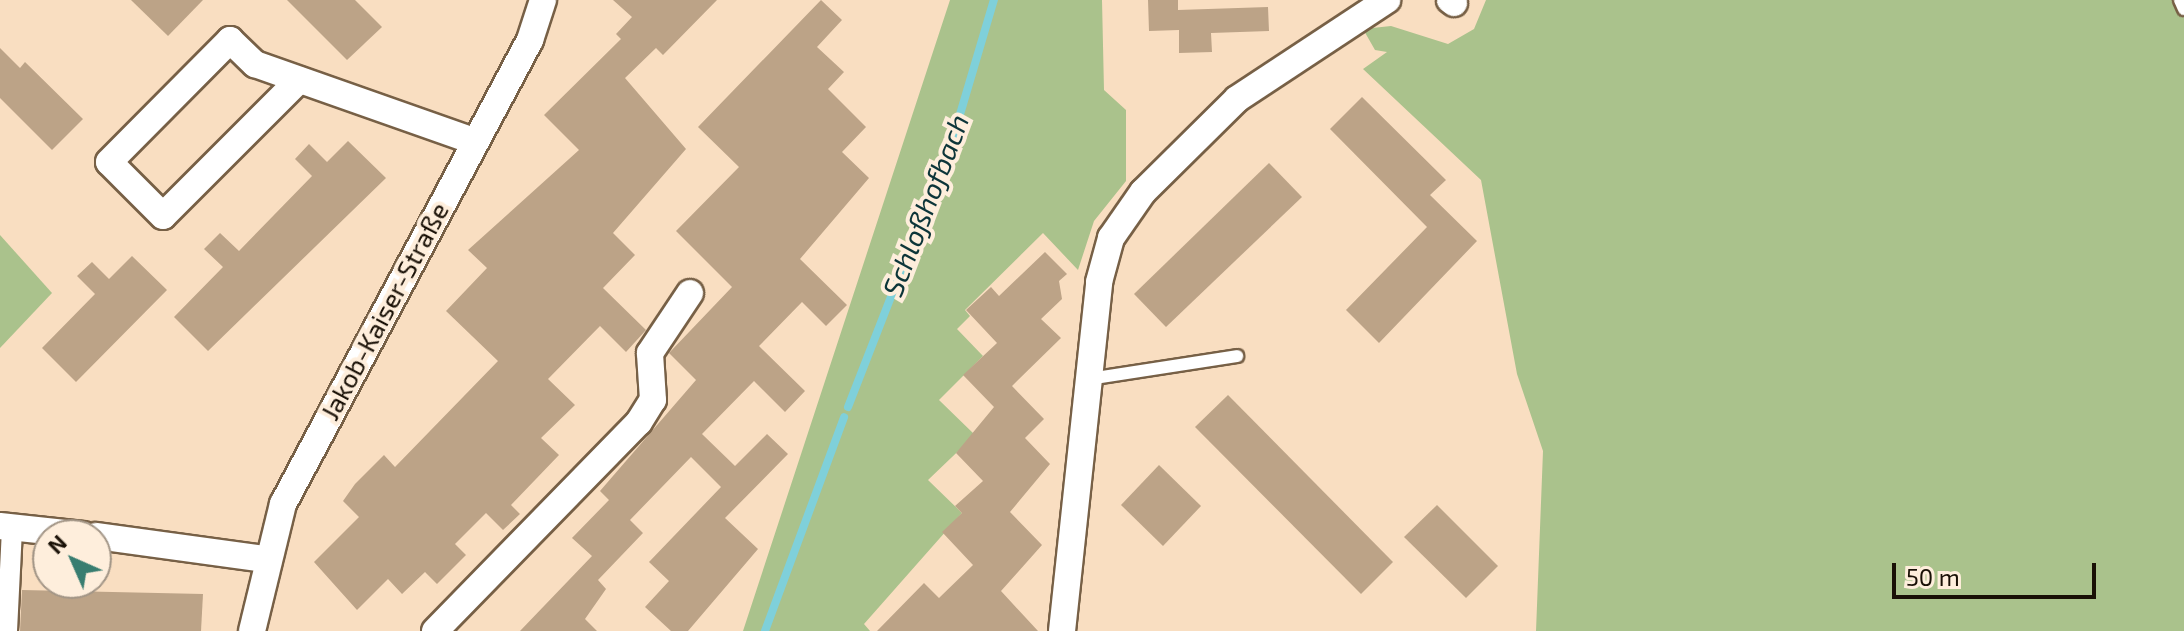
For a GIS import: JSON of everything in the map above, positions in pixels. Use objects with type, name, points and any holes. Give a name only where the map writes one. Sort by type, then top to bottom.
[{"type":"street","name":"Jakob-Kaiser-Straße","points":[[252,631],[265,559],[310,448],[530,40],[543,0]]},
{"type":"street","points":[[1062,631],[1089,379],[1111,238],[1143,192],[1237,99],[1387,0]]},
{"type":"street","points":[[299,80],[163,216],[109,162],[230,40],[255,64],[476,142]]},
{"type":"street","points":[[435,631],[639,422],[653,400],[650,353],[690,293]]},
{"type":"street","points":[[7,631],[6,527],[32,530]]},
{"type":"street","points":[[112,538],[265,559]]},
{"type":"lane","points":[[2180,0],[2184,9]]},
{"type":"lane","points":[[1089,379],[1237,356]]},
{"type":"green space","points":[[950,0],[1102,0],[1104,90],[1126,110],[1126,181],[1094,221],[1078,270],[1043,233],[965,310],[970,316],[957,329],[983,356],[939,400],[975,435],[928,480],[962,513],[864,624],[870,631],[743,631]]},
{"type":"green space","points":[[1486,0],[2184,0],[2184,631],[1536,631],[1543,451],[1517,374],[1481,180],[1363,69],[1387,52],[1375,50],[1363,29],[1391,26],[1448,44],[1474,29]]},
{"type":"green space","points":[[0,235],[52,293],[0,348]]},
{"type":"building","points":[[131,0],[203,0],[168,36]]},
{"type":"building","points":[[287,0],[355,0],[382,27],[347,60]]},
{"type":"building","points":[[613,0],[717,0],[663,55],[656,48],[625,78],[686,149],[613,233],[635,255],[603,288],[646,330],[626,352],[600,326],[548,379],[575,405],[541,438],[559,455],[511,505],[520,514],[503,530],[486,513],[455,544],[466,555],[437,584],[425,572],[402,594],[388,579],[357,610],[314,562],[359,517],[343,501],[355,484],[384,455],[395,467],[498,361],[446,311],[487,268],[468,250],[579,150],[544,115],[621,39],[616,34],[632,17]]},
{"type":"building","points":[[821,0],[842,20],[817,47],[844,72],[828,89],[866,127],[842,152],[869,178],[800,259],[847,305],[826,326],[802,302],[759,346],[805,391],[785,412],[754,381],[702,434],[735,466],[767,434],[788,454],[725,518],[758,549],[688,631],[671,631],[645,607],[669,581],[649,562],[721,487],[691,457],[630,520],[643,533],[598,580],[606,589],[585,619],[597,631],[520,631],[592,556],[572,538],[609,500],[600,491],[696,380],[669,353],[732,287],[676,231],[739,167],[698,127]]},
{"type":"building","points":[[1148,0],[1178,0],[1178,10],[1268,7],[1269,31],[1211,33],[1212,52],[1179,53],[1179,30],[1149,31]]},
{"type":"building","points":[[0,48],[20,68],[25,62],[83,119],[52,150],[0,98]]},
{"type":"building","points":[[1362,97],[1446,180],[1430,195],[1477,241],[1379,343],[1346,310],[1427,227],[1330,129]]},
{"type":"building","points":[[348,141],[386,178],[208,351],[174,317],[223,267],[204,249],[220,233],[239,251],[312,176],[295,159],[309,144],[327,162]]},
{"type":"building","points":[[1269,163],[1302,197],[1166,327],[1134,294]]},
{"type":"building","points":[[1045,252],[1067,274],[1059,281],[1062,299],[1041,319],[1061,338],[1012,386],[1044,419],[1025,438],[1050,464],[1010,512],[1042,545],[1001,591],[1038,631],[877,631],[924,583],[939,598],[973,565],[942,532],[962,513],[955,506],[983,481],[956,453],[994,407],[963,375],[997,343],[966,310],[991,287],[999,296]]},
{"type":"building","points":[[132,256],[167,290],[76,382],[42,348],[95,294],[77,276],[92,262],[109,279]]},
{"type":"building","points":[[1228,395],[1393,562],[1361,594],[1195,427]]},
{"type":"building","points":[[1159,465],[1201,506],[1163,546],[1121,505]]},
{"type":"building","points":[[1437,505],[1498,566],[1466,598],[1404,537]]},
{"type":"building","points":[[22,590],[32,590],[32,599],[112,599],[112,592],[203,594],[201,631],[20,631]]},
{"type":"waterway","name":"Schloßhofbach","points":[[848,407],[953,138],[994,0]]},
{"type":"waterway","name":"Schloßhofbach","points":[[765,631],[844,417]]}]
